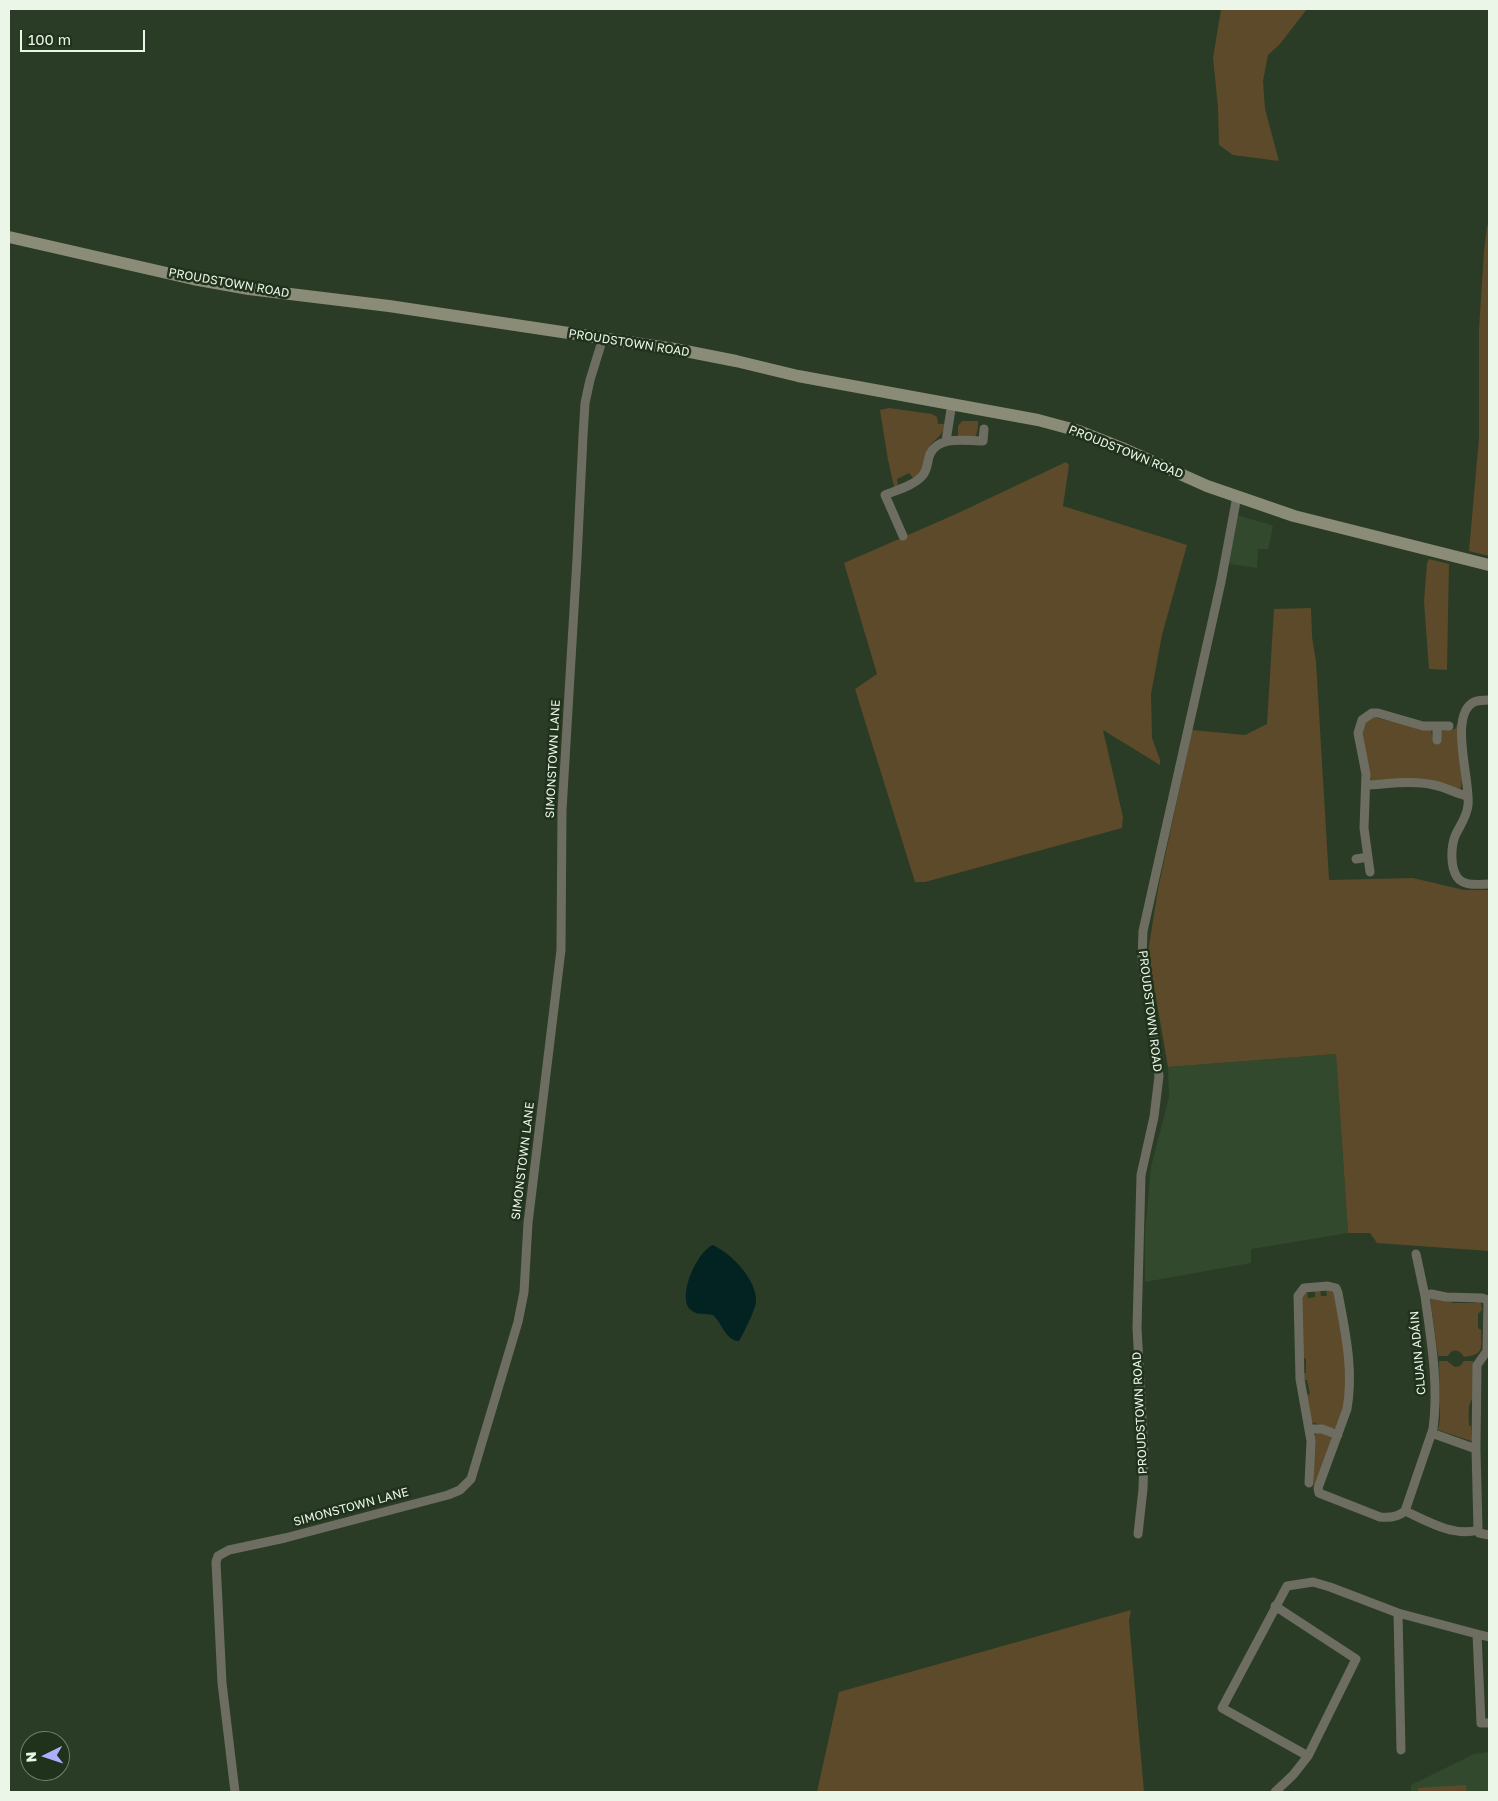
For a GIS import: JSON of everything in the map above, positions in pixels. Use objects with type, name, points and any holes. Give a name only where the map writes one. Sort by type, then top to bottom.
[{"type":"main road","name":"PROUDSTOWN ROAD","points":[[9,237],[193,279],[249,289],[389,306],[603,338],[736,361],[798,376],[1038,420],[1079,431],[1207,486],[1294,516],[1489,565]]},
{"type":"street","name":"SIMONSTOWN LANE","points":[[235,1792],[222,1683],[216,1562],[218,1556],[229,1550],[285,1538],[448,1495],[466,1486],[476,1466],[518,1322],[524,1292],[528,1223],[561,950],[562,810],[578,559],[582,436],[590,380],[603,338]]},
{"type":"street","points":[[946,441],[952,404]]},
{"type":"street","points":[[903,536],[885,495],[919,480],[926,470],[929,457],[940,442],[983,441],[984,429]]},
{"type":"street","name":"PROUDSTOWN ROAD","points":[[1138,1534],[1143,1489],[1144,1454],[1137,1328],[1142,1175],[1154,1117],[1159,1076],[1142,960],[1143,931],[1221,582],[1237,496]]},
{"type":"street","points":[[1489,700],[1474,702],[1465,712],[1462,735],[1468,804],[1464,822],[1453,844],[1454,870],[1458,877],[1463,882],[1470,884],[1489,884]]},
{"type":"street","points":[[1370,872],[1363,814],[1366,774],[1358,733],[1362,720],[1372,713],[1378,713],[1411,723],[1449,726]]},
{"type":"street","points":[[1437,726],[1437,740]]},
{"type":"street","points":[[1366,785],[1422,783],[1442,787],[1468,796]]},
{"type":"street","points":[[1356,859],[1368,858]]},
{"type":"street","points":[[1416,1254],[1425,1296]]},
{"type":"street","points":[[1309,1483],[1311,1441],[1300,1379],[1298,1296],[1304,1288],[1328,1286],[1336,1288],[1338,1293],[1350,1365],[1349,1399],[1318,1488],[1319,1493],[1380,1517],[1388,1518],[1400,1515],[1404,1511],[1455,1531],[1468,1533],[1478,1530]]},
{"type":"street","name":"CLUAIN ADÁIN","points":[[1404,1511],[1433,1429],[1434,1360],[1425,1296],[1431,1294],[1488,1300],[1488,1351],[1477,1365],[1476,1449]]},
{"type":"street","points":[[1309,1429],[1322,1429],[1338,1435]]},
{"type":"street","points":[[1437,1435],[1476,1449],[1478,1530],[1479,1533],[1489,1536]]},
{"type":"street","points":[[1308,1756],[1222,1708],[1287,1586],[1313,1582],[1330,1586],[1398,1613],[1489,1637]]},
{"type":"street","points":[[1275,1792],[1293,1775],[1308,1756],[1356,1659],[1276,1606]]},
{"type":"street","points":[[1398,1613],[1401,1750]]},
{"type":"street","points":[[1477,1634],[1481,1723],[1489,1723]]},
{"type":"shaded area","points":[[1221,9],[1307,9],[1280,44],[1268,55],[1263,81],[1265,109],[1279,161],[1233,155],[1219,145],[1218,107],[1213,58]]},
{"type":"shaded area","points":[[1489,220],[1489,556],[1469,551],[1479,438],[1479,329],[1484,251]]},
{"type":"shaded area","points":[[889,408],[932,414],[937,417],[938,424],[944,424],[941,434],[927,451],[920,472],[913,478],[909,473],[897,479],[898,484],[896,486],[894,486],[888,460],[880,410]]},
{"type":"shaded area","points":[[962,421],[978,421],[976,436],[958,438],[958,426]]},
{"type":"shaded area","points":[[1066,462],[1069,465],[1063,506],[1187,545],[1162,635],[1151,694],[1152,738],[1160,765],[1103,730],[1123,817],[1122,828],[925,882],[915,882],[855,689],[877,674],[844,563],[956,514]]},
{"type":"shaded area","points":[[1233,514],[1273,527],[1268,549],[1258,549],[1257,568],[1230,564],[1225,560]]},
{"type":"shaded area","points":[[1429,559],[1449,564],[1447,670],[1429,669],[1424,602],[1427,563]]},
{"type":"shaded area","points":[[1311,608],[1329,880],[1413,878],[1464,890],[1489,890],[1489,1251],[1377,1243],[1370,1233],[1348,1233],[1336,1054],[1168,1067],[1148,952],[1158,889],[1192,730],[1245,735],[1267,724],[1274,609]]},
{"type":"shaded area","points":[[1372,717],[1431,730],[1433,740],[1440,739],[1441,731],[1455,729],[1459,720],[1462,779],[1459,790],[1440,782],[1422,779],[1372,781],[1362,731],[1367,719]]},
{"type":"shaded area","points":[[1336,1054],[1348,1233],[1251,1249],[1251,1263],[1145,1282],[1145,1234],[1151,1167],[1169,1097],[1168,1067]]},
{"type":"shaded area","points":[[1326,1289],[1334,1294],[1346,1361],[1345,1402],[1337,1428],[1333,1429],[1311,1422],[1306,1395],[1310,1394],[1307,1380],[1303,1380],[1303,1373],[1306,1373],[1306,1359],[1303,1358],[1302,1297],[1307,1291],[1308,1298],[1315,1297],[1315,1290],[1320,1290],[1321,1296],[1327,1296]]},
{"type":"shaded area","points":[[1430,1298],[1450,1300],[1453,1303],[1475,1303],[1477,1301],[1481,1303],[1482,1310],[1478,1314],[1478,1328],[1481,1330],[1479,1352],[1464,1357],[1458,1351],[1450,1353],[1448,1356],[1438,1356]]},
{"type":"shaded area","points":[[1439,1361],[1447,1361],[1455,1367],[1460,1366],[1464,1361],[1473,1361],[1473,1398],[1469,1410],[1471,1441],[1438,1430],[1440,1419]]},
{"type":"shaded area","points":[[1317,1432],[1331,1437],[1331,1443],[1314,1486],[1314,1436]]},
{"type":"shaded area","points":[[1131,1610],[1129,1621],[1144,1792],[817,1792],[839,1692]]},
{"type":"shaded area","points":[[1489,1752],[1489,1792],[1411,1792],[1411,1785],[1474,1754]]},
{"type":"shaded area","points":[[1466,1785],[1467,1792],[1418,1792],[1418,1788]]},
{"type":"water","points":[[713,1245],[728,1255],[742,1269],[748,1277],[755,1294],[754,1310],[739,1341],[727,1335],[713,1315],[696,1313],[687,1304],[687,1285],[695,1264],[701,1255]]}]
